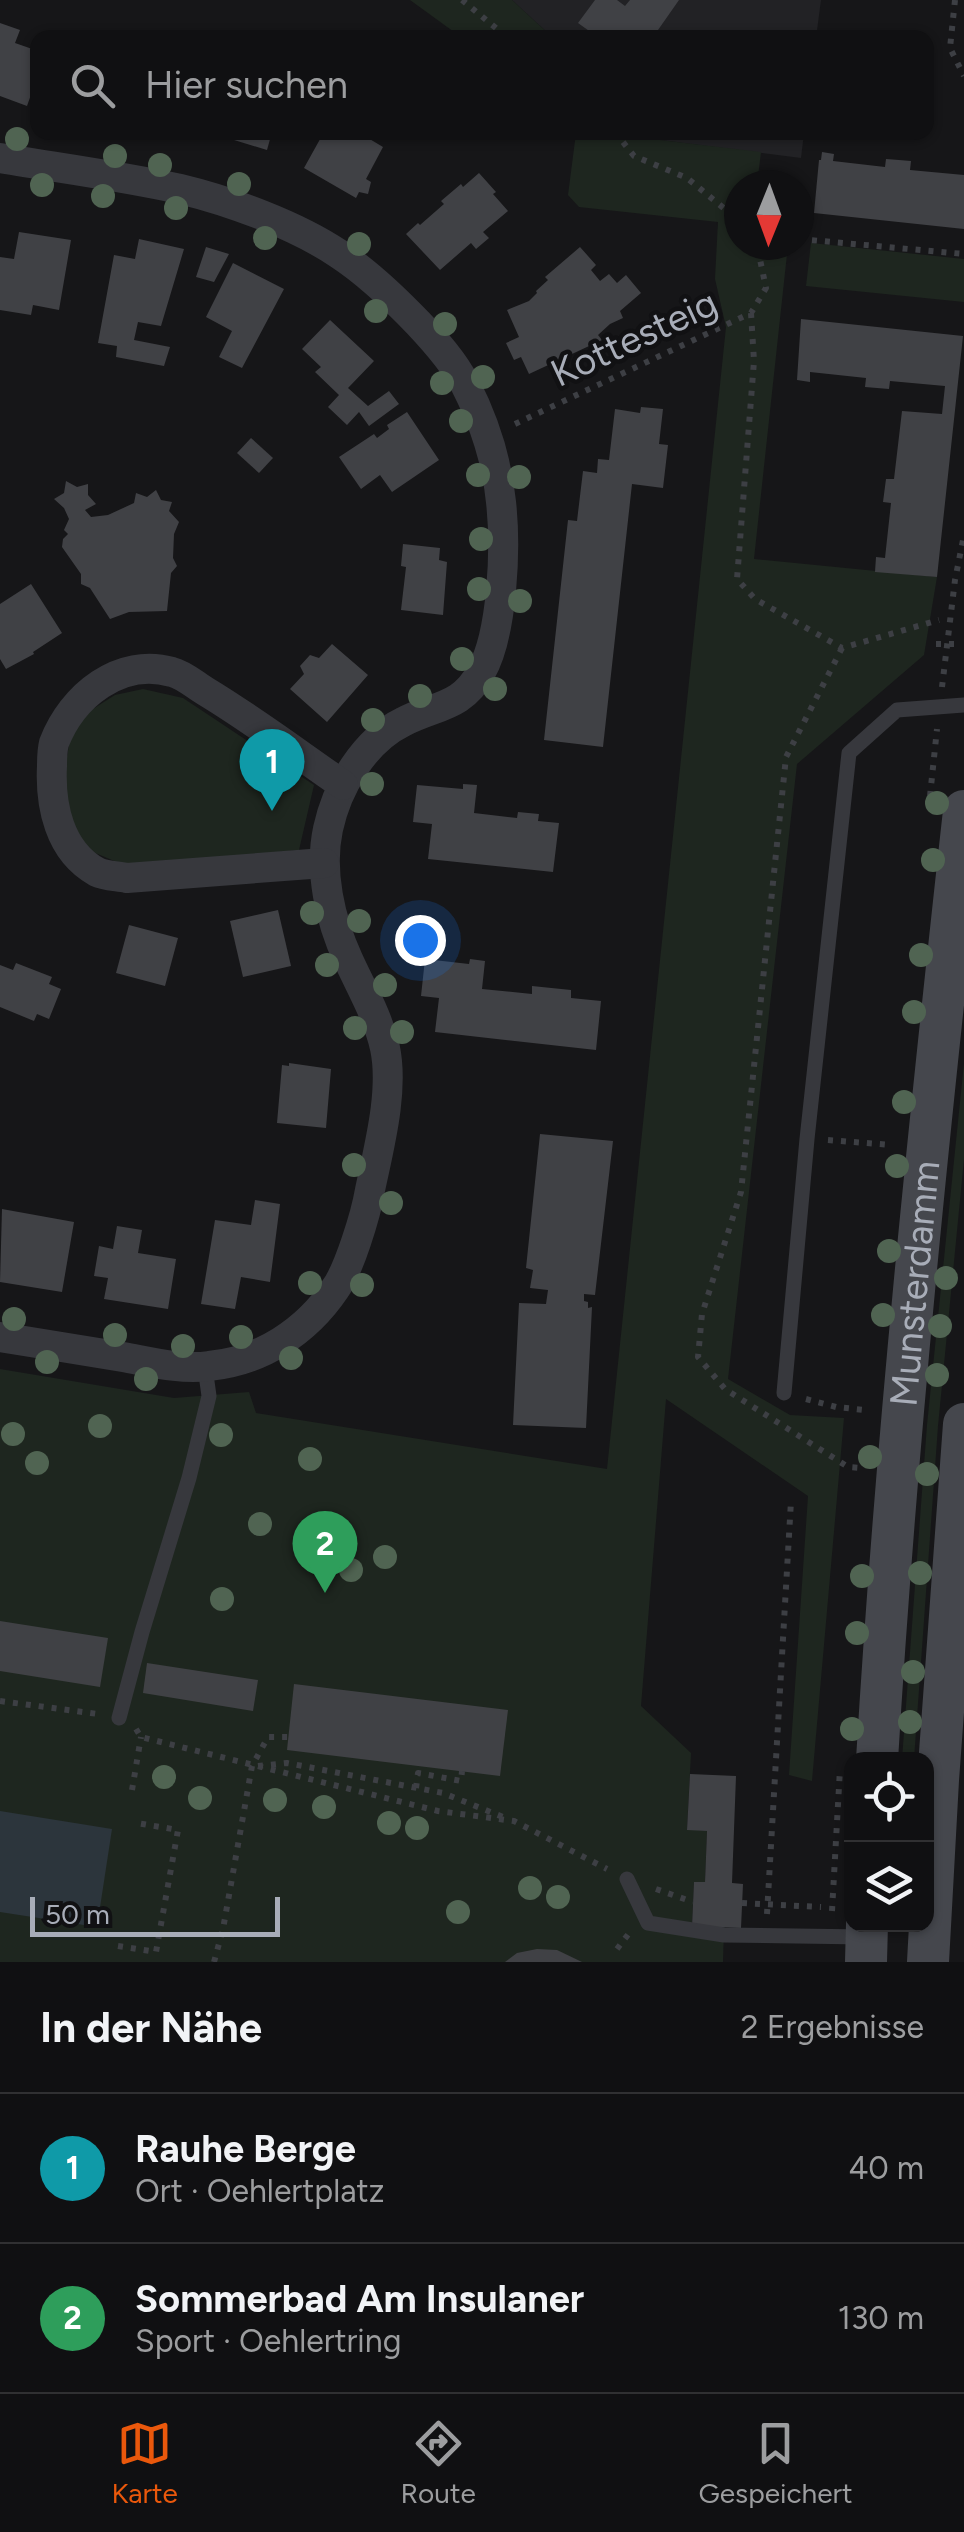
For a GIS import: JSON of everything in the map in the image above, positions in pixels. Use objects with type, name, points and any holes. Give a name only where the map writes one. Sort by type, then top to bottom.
[{"type":"main road","name":"Munsterdamm","points":[[878,1752],[903,1401],[964,811]]},
{"type":"main road","name":"Munsterdamm","points":[[928,1962],[964,1424]]},
{"type":"street","points":[[0,158],[181,190],[270,218],[338,254],[394,298],[432,337],[464,380],[488,436],[504,530],[501,590],[483,670],[455,702],[403,722],[380,736],[344,786],[328,828],[324,864],[330,907],[385,1049],[388,1088],[366,1211],[338,1287],[302,1328],[265,1351],[204,1367],[0,1337]]},
{"type":"street","points":[[324,864],[126,878],[98,872],[74,852],[58,825],[50,794],[52,748],[81,700],[113,675],[147,668],[175,672],[344,786]]},
{"type":"lane","points":[[784,1393],[849,752],[896,710],[964,704]]},
{"type":"lane","points":[[119,1718],[209,1396],[204,1367]]},
{"type":"lane","points":[[627,1879],[648,1923],[724,1935],[867,1941]]},
{"type":"path","points":[[462,0],[498,30]]},
{"type":"path","points":[[955,0],[950,48],[964,76]]},
{"type":"path","points":[[622,140],[634,156],[688,178],[724,208]]},
{"type":"path","points":[[814,240],[964,254]]},
{"type":"path","name":"Kottesteig","points":[[514,424],[751,314],[766,288],[760,260]]},
{"type":"path","points":[[751,314],[754,361],[737,579],[755,599],[842,648],[938,620]]},
{"type":"path","points":[[936,644],[954,644]]},
{"type":"path","points":[[842,648],[786,757],[741,1192],[702,1314],[698,1357],[725,1388],[848,1467],[860,1468]]},
{"type":"path","points":[[807,1139],[891,1144]]},
{"type":"path","points":[[766,1415],[784,1393],[836,1407],[865,1410]]},
{"type":"path","points":[[766,1935],[792,1502]]},
{"type":"path","points":[[0,1701],[119,1718],[134,1725],[141,1737],[132,1790]]},
{"type":"path","points":[[214,1962],[252,1766],[268,1737],[288,1736]]},
{"type":"path","points":[[141,1737],[438,1812],[514,1821]]},
{"type":"path","points":[[252,1766],[287,1763],[443,1793],[514,1821],[627,1879],[693,1902]]},
{"type":"path","points":[[416,1788],[418,1773],[461,1781],[462,1771]]},
{"type":"path","points":[[118,1946],[156,1952],[178,1830],[137,1823]]},
{"type":"path","points":[[742,1904],[821,1906]]},
{"type":"shaded area","points":[[410,0],[512,0],[544,30],[451,30]]},
{"type":"shaded area","points":[[512,0],[821,0],[817,30],[544,30]]},
{"type":"shaded area","points":[[575,140],[660,140],[761,152],[759,170],[724,170],[724,260],[786,260],[754,559],[937,577],[924,655],[797,764],[728,1379],[790,1415],[844,1418],[812,1781],[789,1775],[808,1496],[666,1399],[641,1706],[691,1753],[687,1829],[707,1831],[705,1882],[694,1883],[692,1925],[724,1927],[723,1962],[0,1962],[0,1369],[174,1398],[249,1392],[256,1413],[607,1469],[726,327],[715,279],[718,222],[579,207],[568,195]]},
{"type":"shaded area","points":[[660,140],[803,140],[801,158]]},
{"type":"shaded area","points":[[814,243],[964,259],[964,302],[806,286],[809,260],[814,260]]},
{"type":"shaded area","points":[[143,689],[183,698],[314,785],[299,850],[134,866],[86,849],[64,804],[70,740],[85,714],[115,695]]},
{"type":"shaded area","points":[[964,1063],[964,1159],[938,1426],[915,1752],[903,1752],[927,1425]]},
{"type":"shaded area","points":[[0,1811],[112,1829],[97,1927],[0,1912]]},
{"type":"building","points":[[595,0],[617,0],[625,6],[630,0],[679,0],[658,30],[588,30],[578,23]]},
{"type":"building","points":[[0,23],[20,30],[15,43],[30,48],[30,98],[27,106],[0,96]]},
{"type":"building","points":[[234,140],[270,140],[267,150]]},
{"type":"building","points":[[320,140],[371,140],[383,147],[366,179],[371,182],[368,194],[359,192],[356,198],[304,168]]},
{"type":"building","points":[[822,152],[834,154],[833,161],[885,167],[886,159],[911,161],[910,170],[964,175],[964,229],[814,213]]},
{"type":"building","points":[[479,173],[508,211],[483,232],[489,238],[476,249],[471,243],[440,270],[406,234],[444,204],[441,201],[461,184],[463,187]]},
{"type":"building","points":[[19,232],[71,240],[59,310],[33,305],[31,315],[0,310],[0,257],[14,259]]},
{"type":"building","points":[[139,239],[184,249],[161,326],[138,322],[134,340],[170,347],[164,366],[116,357],[117,346],[98,343],[114,255],[135,259]]},
{"type":"building","points":[[206,247],[229,254],[214,282],[196,277]]},
{"type":"building","points":[[580,247],[596,265],[591,270],[600,281],[609,274],[617,283],[626,275],[641,293],[620,311],[623,318],[598,335],[602,340],[529,374],[521,357],[514,360],[506,343],[519,337],[507,310],[529,301],[548,280],[545,277]]},
{"type":"building","points":[[233,263],[284,289],[242,368],[219,357],[232,331],[206,317]]},
{"type":"building","points":[[801,319],[963,336],[937,577],[875,572],[876,557],[885,558],[891,503],[883,502],[886,479],[894,479],[902,411],[942,414],[945,386],[890,381],[889,389],[865,387],[866,378],[810,372],[810,382],[797,380]]},
{"type":"building","points":[[330,320],[374,361],[348,388],[368,406],[389,391],[399,404],[369,426],[359,412],[347,425],[328,407],[339,395],[315,372],[321,367],[302,349]]},
{"type":"building","points":[[641,407],[663,409],[659,444],[668,445],[663,488],[632,484],[603,747],[544,740],[568,520],[577,521],[583,471],[597,473],[598,459],[609,460],[615,409],[640,413]]},
{"type":"building","points":[[407,412],[439,460],[392,492],[380,475],[361,489],[339,457],[374,434],[377,438],[389,429],[387,425]]},
{"type":"building","points":[[251,438],[273,458],[259,473],[237,453]]},
{"type":"building","points":[[66,481],[77,487],[88,484],[88,495],[96,504],[85,510],[91,517],[108,515],[134,503],[136,493],[147,497],[156,490],[161,500],[172,502],[169,511],[179,522],[174,534],[173,558],[177,566],[171,573],[167,611],[129,612],[110,619],[90,588],[81,584],[81,574],[62,547],[69,519],[54,499],[64,493]]},
{"type":"building","points":[[403,544],[440,548],[439,560],[447,562],[443,615],[401,610],[406,567],[401,566]]},
{"type":"building","points":[[31,584],[62,633],[6,669],[0,659],[0,604]]},
{"type":"building","points":[[332,644],[368,675],[327,722],[290,689],[304,674],[300,666],[310,655],[319,658]]},
{"type":"building","points":[[463,784],[477,785],[474,813],[517,818],[518,812],[539,814],[538,821],[559,823],[553,872],[428,859],[432,824],[413,822],[417,785],[463,789]]},
{"type":"building","points":[[278,910],[291,966],[243,977],[230,921]]},
{"type":"building","points":[[129,925],[178,938],[165,986],[116,973]]},
{"type":"building","points":[[425,959],[469,964],[470,959],[485,961],[482,989],[532,994],[532,986],[571,990],[571,998],[601,1001],[596,1050],[435,1032],[439,998],[421,996]]},
{"type":"building","points":[[16,963],[52,977],[49,984],[61,989],[49,1019],[37,1014],[34,1021],[0,1007],[0,965],[13,970]]},
{"type":"building","points":[[282,1065],[331,1069],[326,1128],[277,1123]]},
{"type":"building","points":[[540,1134],[613,1141],[595,1295],[584,1294],[588,1308],[592,1307],[586,1428],[513,1425],[519,1303],[546,1304],[548,1290],[530,1288],[533,1270],[526,1268]]},
{"type":"building","points":[[255,1200],[280,1204],[270,1282],[241,1277],[235,1309],[201,1304],[215,1220],[251,1225]]},
{"type":"building","points":[[2,1209],[74,1222],[62,1292],[0,1282]]},
{"type":"building","points":[[117,1226],[142,1230],[138,1253],[176,1259],[168,1309],[104,1299],[108,1278],[94,1276],[99,1246],[113,1249]]},
{"type":"building","points":[[0,1621],[108,1638],[100,1687],[0,1671]]},
{"type":"building","points":[[147,1663],[258,1680],[253,1711],[143,1693]]},
{"type":"building","points":[[294,1684],[508,1710],[500,1776],[287,1750]]},
{"type":"building","points":[[690,1774],[736,1776],[732,1883],[743,1884],[741,1928],[692,1926],[694,1882],[705,1882],[707,1831],[687,1830]]},
{"type":"building","points":[[557,1950],[582,1962],[505,1962],[517,1953]]},
{"type":"place","name":"Rauhe Berge","points":[[272,811]]},
{"type":"place","name":"Sommerbad Am Insulaner","points":[[325,1593]]}]
